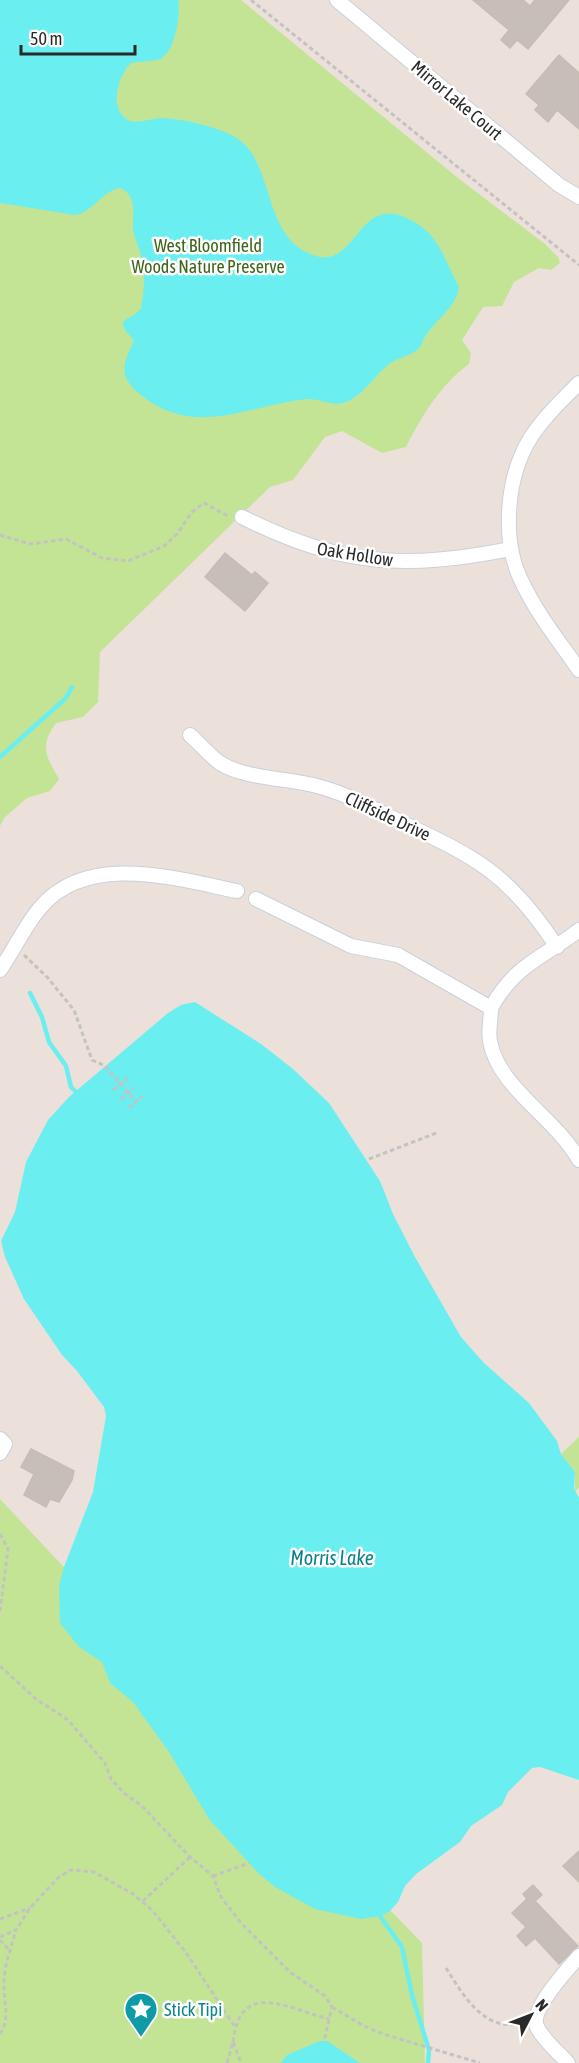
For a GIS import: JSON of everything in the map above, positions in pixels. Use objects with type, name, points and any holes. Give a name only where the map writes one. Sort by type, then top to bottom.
[{"type":"street","name":"Mirror Lake Court","points":[[337,0],[559,185],[579,197]]},
{"type":"street","points":[[577,663],[525,589],[510,549],[510,501],[516,473],[530,438],[555,406],[579,382]]},
{"type":"street","name":"Oak Hollow","points":[[243,517],[304,545],[380,562],[464,558],[510,549]]},
{"type":"street","name":"Cliffside Drive","points":[[190,735],[221,764],[243,771],[317,786],[345,795],[460,850],[492,870],[514,890],[534,912],[557,947]]},
{"type":"street","points":[[0,970],[41,906],[65,887],[93,877],[133,873],[237,891]]},
{"type":"street","points":[[256,899],[351,946],[398,955],[491,1008]]},
{"type":"street","points":[[579,930],[514,974],[503,986],[491,1008],[490,1041],[506,1078],[549,1119],[579,1160]]},
{"type":"street","points":[[0,1439],[4,1444],[0,1453]]},
{"type":"street","points":[[568,2063],[543,2037],[535,2025],[543,2002],[579,1956]]},
{"type":"path","points":[[251,0],[579,265]]},
{"type":"path","points":[[0,535],[30,544],[66,539],[102,558],[128,561],[164,546],[177,534],[192,512],[204,503],[216,507],[238,522],[243,517]]},
{"type":"path","points":[[14,947],[47,977],[70,1003],[88,1054],[96,1063],[105,1066],[136,1102]]},
{"type":"path","points":[[113,1090],[128,1078]]},
{"type":"path","points":[[121,1099],[134,1087]]},
{"type":"path","points":[[129,1108],[142,1096]]},
{"type":"path","points":[[369,1159],[439,1132]]},
{"type":"path","points":[[0,1534],[8,1549],[0,1612]]},
{"type":"path","points":[[0,1666],[36,1699],[68,1720],[105,1763],[111,1779],[162,1825],[190,1857],[213,1876],[221,1897],[242,1923],[290,1972],[325,1996],[332,2007],[364,2026],[390,2037],[480,2063]]},
{"type":"path","points":[[143,1901],[190,1857]]},
{"type":"path","points":[[213,1876],[249,1863]]},
{"type":"path","points":[[0,2034],[5,2026],[3,1980],[16,1930],[30,1908],[59,1877],[71,1870],[81,1869],[94,1872],[143,1901],[177,1939],[235,2027]]},
{"type":"path","points":[[0,1919],[30,1908]]},
{"type":"path","points":[[11,1952],[0,1939],[16,1930]]},
{"type":"path","points":[[446,1968],[462,1993],[481,2015],[500,2024],[518,2024],[536,2019]]},
{"type":"path","points":[[227,2063],[235,2027],[248,2006],[257,2002],[298,2008],[328,2019]]},
{"type":"path","points":[[324,2041],[332,2007]]},
{"type":"path","points":[[233,2042],[241,2063]]},
{"type":"green space","name":"West Bloomfield Woods Nature Preserve","points":[[0,0],[241,0],[458,178],[545,244],[558,257],[560,263],[551,270],[539,268],[514,282],[502,306],[483,307],[462,340],[471,353],[469,364],[441,391],[418,424],[406,447],[382,453],[342,431],[325,437],[293,480],[270,487],[100,652],[98,702],[83,717],[56,723],[47,739],[48,758],[59,779],[50,791],[27,798],[4,818],[0,826]]},
{"type":"green space","points":[[579,1437],[579,1488],[575,1491],[575,1472],[561,1454]]},
{"type":"green space","points":[[0,1499],[258,1774],[422,1943],[425,2063],[0,2063]]},
{"type":"water","points":[[0,0],[178,0],[179,14],[170,49],[160,59],[131,63],[122,75],[117,100],[122,115],[132,121],[164,118],[191,122],[235,137],[248,148],[257,163],[276,216],[285,232],[296,246],[313,255],[327,257],[339,253],[366,224],[376,217],[388,214],[404,217],[423,228],[437,243],[459,287],[454,300],[430,329],[420,347],[392,362],[363,391],[343,403],[334,404],[307,399],[222,416],[202,417],[181,415],[161,408],[141,395],[128,382],[124,370],[134,340],[123,323],[141,308],[144,287],[143,266],[134,232],[133,206],[130,196],[121,188],[114,190],[88,210],[75,215],[0,203]]},
{"type":"water","name":"Morris Lake","points":[[195,1002],[261,1044],[293,1069],[329,1103],[380,1181],[393,1214],[415,1257],[461,1337],[484,1363],[529,1403],[557,1441],[561,1454],[575,1472],[574,1488],[579,1498],[579,1780],[540,1767],[532,1768],[508,1792],[502,1805],[471,1826],[460,1842],[416,1874],[405,1886],[398,1902],[389,1912],[380,1916],[361,1919],[315,1909],[275,1887],[258,1873],[209,1819],[169,1752],[133,1702],[110,1683],[102,1662],[79,1647],[60,1623],[59,1586],[93,1492],[106,1416],[104,1407],[62,1355],[24,1299],[5,1257],[1,1241],[15,1212],[26,1162],[48,1120],[69,1097],[168,1013],[181,1005]]},
{"type":"water","points":[[320,2041],[327,2041],[360,2063],[281,2063],[287,2055]]},
{"type":"building","points":[[473,0],[523,0],[530,6],[535,0],[569,0],[528,49],[517,40],[510,48],[501,40],[509,30]]},
{"type":"building","points":[[559,55],[579,73],[579,129],[557,110],[548,122],[535,110],[539,105],[526,94]]},
{"type":"building","points":[[225,553],[252,575],[255,572],[268,583],[245,611],[205,577]]},
{"type":"building","points":[[31,1449],[74,1471],[72,1480],[59,1502],[50,1499],[46,1507],[24,1495],[34,1474],[21,1467]]},
{"type":"building","points":[[579,1851],[579,1882],[563,1866]]},
{"type":"building","points":[[533,1885],[542,1895],[535,1901],[578,1946],[559,1964],[535,1938],[526,1946],[517,1936],[526,1927],[512,1913],[527,1899],[523,1894]]},
{"type":"waterway","points":[[0,757],[66,698],[72,687]]},
{"type":"waterway","points":[[30,993],[42,1017],[49,1042],[66,1066],[71,1087],[76,1092]]},
{"type":"waterway","points":[[380,1916],[402,1947],[412,1995],[429,2050],[428,2063]]},
{"type":"place","name":"Stick Tipi","points":[[141,2038]]}]
